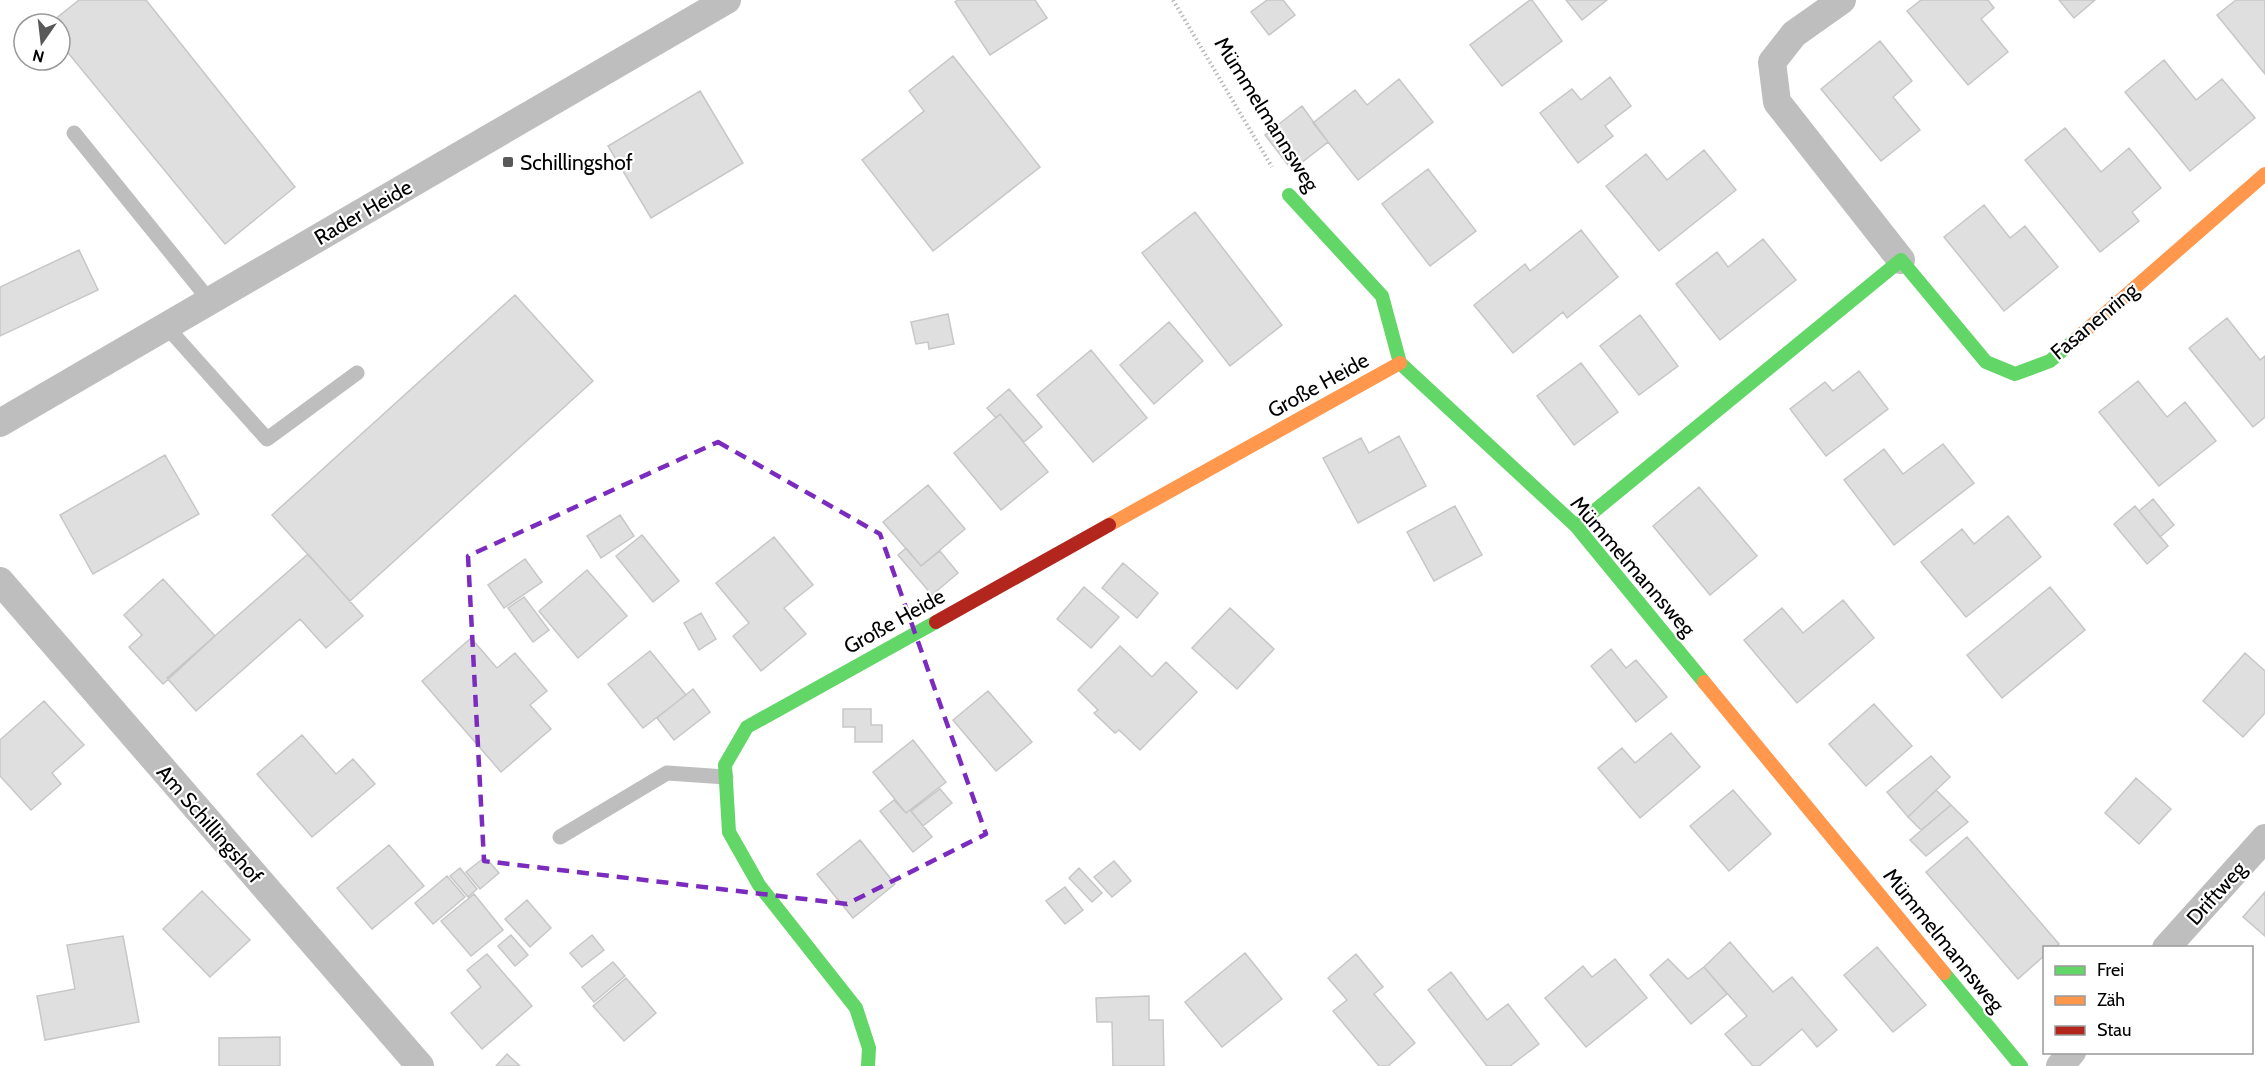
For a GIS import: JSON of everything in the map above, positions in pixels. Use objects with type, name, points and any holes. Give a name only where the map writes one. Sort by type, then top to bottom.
[{"type":"street","name":"Rader Heide","points":[[0,423],[727,0]]},
{"type":"street","name":"Fasanenring","points":[[1842,0],[1794,34],[1772,62],[1777,102],[1900,260],[1986,362],[2015,374],[2050,361],[2265,174]]},
{"type":"street","name":"Mümmelmannsweg","points":[[1289,195],[1382,296],[1401,363],[1576,525],[2021,1066]]},
{"type":"street","points":[[1576,525],[1900,260]]},
{"type":"street","name":"Große Heide","points":[[868,1066],[869,1048],[856,1008],[759,885],[729,832],[725,765],[747,727],[1401,363]]},
{"type":"street","name":"Am Schillingshof","points":[[0,581],[420,1066]]},
{"type":"street","name":"Driftweg","points":[[2168,946],[2265,838]]},
{"type":"street","points":[[2060,1066],[2071,1054]]},
{"type":"lane","points":[[74,134],[210,301]]},
{"type":"lane","points":[[166,326],[267,439],[357,373]]},
{"type":"lane","points":[[560,837],[666,773],[726,777]]},
{"type":"path","name":"Mümmelmannsweg","points":[[1173,0],[1289,195]]},
{"type":"highlighted area","points":[[718,442],[880,534],[986,834],[847,904],[484,861],[468,556]]},
{"type":"building","points":[[79,0],[146,0],[295,187],[225,244],[72,58],[72,12],[64,12]]},
{"type":"building","points":[[958,0],[1035,0],[1047,18],[990,55],[955,2]]},
{"type":"building","points":[[1267,0],[1283,0],[1295,15],[1269,35],[1251,12]]},
{"type":"building","points":[[1530,0],[1562,41],[1502,86],[1470,45]]},
{"type":"building","points":[[1566,0],[1607,0],[1582,20]]},
{"type":"building","points":[[1921,0],[1988,0],[1994,8],[1981,19],[2008,52],[1968,85],[1907,11]]},
{"type":"building","points":[[2059,0],[2095,0],[2074,18]]},
{"type":"building","points":[[2236,0],[2265,0],[2265,74],[2217,15]]},
{"type":"building","points":[[1880,41],[1912,81],[1893,97],[1920,130],[1881,161],[1821,89]]},
{"type":"building","points":[[953,56],[1040,167],[933,251],[862,160],[924,111],[909,91]]},
{"type":"building","points":[[2164,60],[2196,100],[2222,79],[2255,118],[2190,171],[2125,92]]},
{"type":"building","points":[[1610,77],[1631,106],[1605,126],[1613,136],[1578,163],[1540,113],[1572,89],[1581,100]]},
{"type":"building","points":[[1399,79],[1433,122],[1358,180],[1313,123],[1355,90],[1367,105]]},
{"type":"building","points":[[700,91],[743,163],[651,218],[608,146]]},
{"type":"building","points":[[1302,106],[1328,142],[1292,170],[1265,135]]},
{"type":"building","points":[[2065,128],[2101,172],[2129,148],[2161,188],[2132,212],[2139,221],[2100,252],[2025,160]]},
{"type":"building","points":[[1704,150],[1736,190],[1659,251],[1606,186],[1646,154],[1667,180]]},
{"type":"building","points":[[1428,169],[1476,231],[1430,266],[1382,204]]},
{"type":"building","points":[[1984,205],[2010,238],[2025,226],[2058,267],[2004,311],[1944,237]]},
{"type":"building","points":[[1195,212],[1282,325],[1230,366],[1142,253]]},
{"type":"building","points":[[1581,230],[1618,277],[1567,318],[1563,312],[1513,353],[1474,305],[1525,264],[1530,271]]},
{"type":"building","points":[[1763,239],[1796,280],[1720,340],[1676,284],[1717,252],[1728,267]]},
{"type":"building","points":[[79,250],[98,290],[0,336],[0,287]]},
{"type":"building","points":[[515,295],[593,381],[350,601],[272,515]]},
{"type":"building","points":[[948,314],[954,344],[929,349],[928,342],[916,344],[911,322]]},
{"type":"building","points":[[1640,315],[1678,366],[1639,395],[1600,346]]},
{"type":"building","points":[[2227,318],[2260,360],[2265,356],[2265,417],[2253,427],[2189,348]]},
{"type":"building","points":[[1169,322],[1203,361],[1154,404],[1120,365]]},
{"type":"building","points":[[1091,350],[1147,418],[1093,462],[1037,395]]},
{"type":"building","points":[[1581,363],[1618,412],[1574,445],[1537,396]]},
{"type":"building","points":[[1859,371],[1888,409],[1826,456],[1790,409],[1825,382],[1833,391]]},
{"type":"building","points":[[2138,381],[2167,417],[2185,402],[2216,441],[2159,486],[2099,412]]},
{"type":"building","points":[[1009,389],[1042,427],[1024,442],[1000,414],[996,418],[987,408]]},
{"type":"building","points":[[1000,414],[1048,472],[1001,510],[954,453]]},
{"type":"building","points":[[1399,436],[1426,486],[1358,523],[1323,458],[1361,438],[1369,453]]},
{"type":"building","points":[[1943,444],[1974,483],[1894,545],[1844,480],[1884,449],[1903,474]]},
{"type":"building","points":[[165,455],[199,514],[93,574],[60,515]]},
{"type":"building","points":[[928,485],[965,529],[921,566],[883,522]]},
{"type":"building","points":[[1699,487],[1757,556],[1710,595],[1653,526]]},
{"type":"building","points":[[2153,499],[2174,525],[2160,537],[2139,511]]},
{"type":"building","points":[[1455,506],[1482,555],[1434,581],[1407,532]]},
{"type":"building","points":[[2135,506],[2168,546],[2147,564],[2114,524]]},
{"type":"building","points":[[620,515],[634,536],[601,558],[587,536]]},
{"type":"building","points":[[2008,516],[2041,557],[1966,617],[1921,562],[1962,529],[1974,544]]},
{"type":"building","points":[[642,535],[679,581],[653,602],[616,556]]},
{"type":"building","points":[[774,537],[813,585],[784,608],[806,634],[761,671],[733,636],[749,623],[716,583]]},
{"type":"building","points":[[906,548],[921,566],[940,551],[958,573],[932,595],[898,555]]},
{"type":"building","points":[[308,554],[363,616],[326,648],[300,619],[196,711],[167,678]]},
{"type":"building","points":[[525,559],[542,582],[504,608],[488,585]]},
{"type":"building","points":[[1123,563],[1158,593],[1137,618],[1102,588]]},
{"type":"building","points":[[587,570],[627,616],[578,658],[539,611]]},
{"type":"building","points":[[163,579],[215,636],[163,684],[129,647],[142,635],[124,615]]},
{"type":"building","points":[[1084,587],[1119,617],[1091,648],[1057,619]]},
{"type":"building","points":[[2050,587],[2085,630],[2002,698],[1967,655]]},
{"type":"building","points":[[524,597],[549,630],[533,642],[508,608]]},
{"type":"building","points":[[1843,600],[1874,638],[1797,703],[1744,640],[1782,608],[1803,633]]},
{"type":"building","points":[[1230,608],[1274,649],[1237,689],[1192,648]]},
{"type":"building","points":[[701,613],[716,639],[699,650],[684,623]]},
{"type":"building","points":[[471,638],[497,668],[515,653],[547,691],[530,705],[551,729],[501,772],[422,681]]},
{"type":"building","points":[[1120,646],[1152,677],[1166,662],[1197,692],[1140,750],[1119,730],[1115,733],[1094,713],[1098,710],[1078,690]]},
{"type":"building","points":[[1611,649],[1626,668],[1636,660],[1667,697],[1636,722],[1591,666]]},
{"type":"building","points":[[650,651],[686,695],[643,728],[608,684]]},
{"type":"building","points":[[2245,653],[2265,671],[2265,713],[2243,737],[2203,701]]},
{"type":"building","points":[[693,689],[710,712],[674,740],[657,718]]},
{"type":"building","points":[[988,691],[1032,742],[996,771],[953,720]]},
{"type":"building","points":[[44,701],[84,745],[52,773],[61,784],[31,810],[0,776],[0,740]]},
{"type":"building","points":[[1874,704],[1912,746],[1866,786],[1829,744]]},
{"type":"building","points":[[843,709],[871,709],[871,725],[882,725],[882,742],[855,742],[855,727],[843,727]]},
{"type":"building","points":[[1671,733],[1700,767],[1640,818],[1598,768],[1622,748],[1635,763]]},
{"type":"building","points":[[302,735],[336,774],[353,759],[375,784],[312,837],[257,774]]},
{"type":"building","points":[[913,740],[946,782],[906,813],[873,772]]},
{"type":"building","points":[[1931,756],[1950,777],[1908,817],[1887,792]]},
{"type":"building","points":[[2136,778],[2171,809],[2139,844],[2105,813]]},
{"type":"building","points":[[940,789],[952,803],[923,826],[911,811]]},
{"type":"building","points":[[1733,790],[1771,834],[1729,871],[1690,826]]},
{"type":"building","points":[[1936,790],[1951,805],[1921,830],[1908,817]]},
{"type":"building","points":[[894,800],[906,813],[910,810],[932,837],[913,852],[880,811]]},
{"type":"building","points":[[1951,805],[1968,822],[1926,856],[1910,840]]},
{"type":"building","points":[[1967,837],[2059,944],[2043,946],[2043,957],[2018,979],[1926,872]]},
{"type":"building","points":[[860,840],[895,884],[853,918],[817,874]]},
{"type":"building","points":[[389,845],[424,886],[372,929],[337,888]]},
{"type":"building","points":[[485,857],[499,873],[480,889],[466,872]]},
{"type":"building","points":[[1114,861],[1131,881],[1112,897],[1094,877]]},
{"type":"building","points":[[460,868],[477,889],[468,897],[450,876]]},
{"type":"building","points":[[1079,868],[1102,893],[1092,902],[1069,878]]},
{"type":"building","points":[[447,876],[465,897],[433,924],[415,903]]},
{"type":"building","points":[[1065,887],[1083,910],[1065,924],[1046,901]]},
{"type":"building","points":[[202,891],[250,940],[210,977],[163,929]]},
{"type":"building","points":[[2265,892],[2265,936],[2243,917]]},
{"type":"building","points":[[474,894],[503,930],[471,956],[441,921]]},
{"type":"building","points":[[527,900],[551,928],[530,947],[505,919]]},
{"type":"building","points":[[511,935],[528,955],[515,966],[498,946]]},
{"type":"building","points":[[592,935],[604,950],[582,967],[570,953]]},
{"type":"building","points":[[123,936],[139,1022],[45,1040],[37,996],[75,989],[67,945]]},
{"type":"building","points":[[1730,942],[1773,992],[1792,977],[1837,1030],[1817,1047],[1802,1029],[1759,1066],[1753,1066],[1725,1034],[1747,1016],[1704,967]]},
{"type":"building","points":[[1877,947],[1926,1005],[1893,1032],[1844,975]]},
{"type":"building","points":[[1245,953],[1282,999],[1222,1047],[1185,1002]]},
{"type":"building","points":[[487,954],[532,1006],[482,1049],[451,1013],[481,987],[467,970]]},
{"type":"building","points":[[1356,954],[1383,987],[1374,994],[1415,1043],[1388,1066],[1379,1066],[1333,1011],[1347,1000],[1328,978]]},
{"type":"building","points":[[1615,959],[1647,998],[1586,1047],[1545,998],[1583,966],[1592,977]]},
{"type":"building","points":[[1668,959],[1688,979],[1704,967],[1727,994],[1691,1024],[1650,975]]},
{"type":"building","points":[[613,962],[625,976],[594,1002],[582,987]]},
{"type":"building","points":[[1451,972],[1487,1020],[1508,1004],[1539,1044],[1510,1066],[1487,1066],[1428,990]]},
{"type":"building","points":[[626,978],[656,1013],[624,1041],[593,1006]]},
{"type":"building","points":[[1149,996],[1149,1020],[1163,1020],[1164,1066],[1113,1066],[1112,1022],[1097,1022],[1096,998]]},
{"type":"building","points":[[280,1037],[280,1066],[219,1066],[219,1038]]},
{"type":"building","points":[[507,1054],[520,1066],[496,1066]]},
{"type":"traffic: fast","points":[[1289,195],[1382,296],[1400,363],[1576,526],[1704,682]]},
{"type":"traffic: fast","points":[[1576,526],[1901,260],[1986,362],[2015,374],[2050,361],[2076,339]]},
{"type":"traffic: fast","points":[[868,1066],[869,1048],[856,1008],[759,885],[729,832],[725,765],[747,727],[936,622]]},
{"type":"traffic: fast","points":[[1944,973],[2021,1066]]},
{"type":"traffic: slow","points":[[2076,339],[2265,174]]},
{"type":"traffic: slow","points":[[1109,525],[1400,363]]},
{"type":"traffic: slow","points":[[1704,682],[1944,973]]},
{"type":"traffic: jam","points":[[936,622],[1109,525]]},
{"type":"place","name":"Schillingshof","points":[[508,162]]}]
